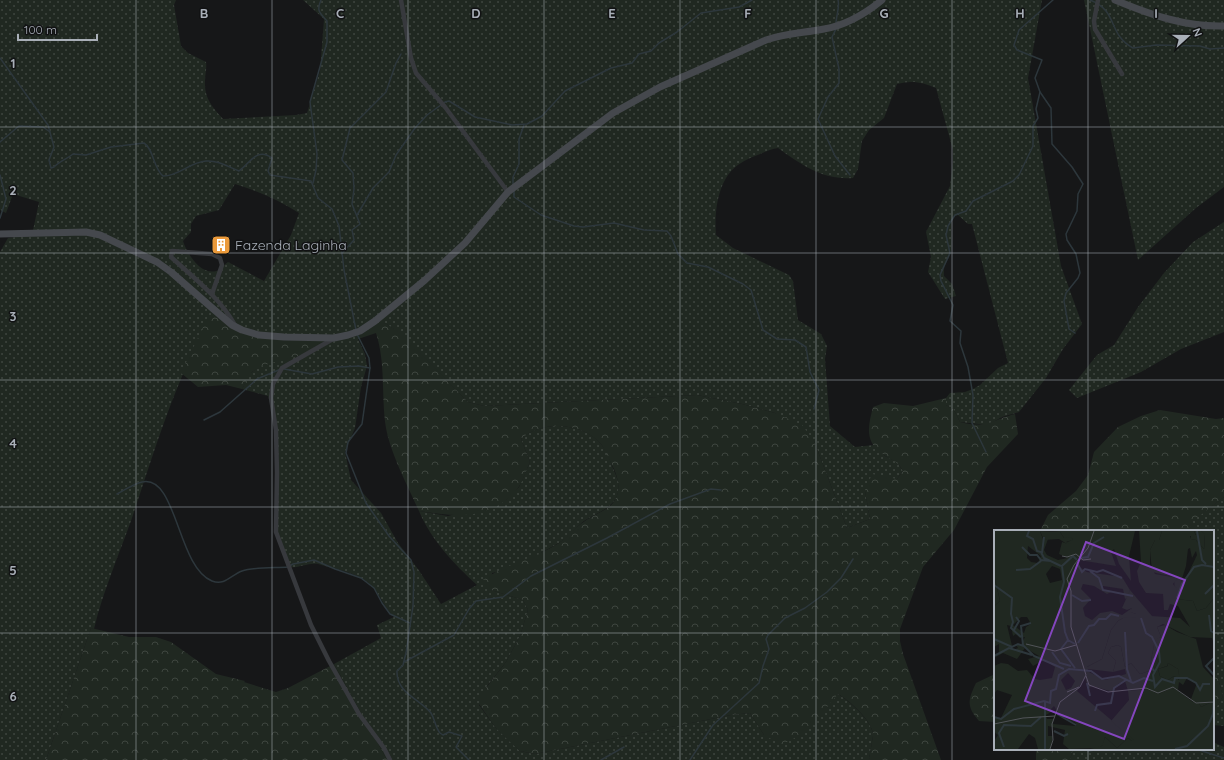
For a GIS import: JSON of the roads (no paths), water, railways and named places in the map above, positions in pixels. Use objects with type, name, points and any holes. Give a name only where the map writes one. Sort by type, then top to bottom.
[{"type":"main road","points":[[0,234],[86,232],[100,235],[157,262],[171,272],[236,328],[265,335],[334,338],[348,335],[368,326],[425,280],[465,242],[508,192],[613,113],[637,98],[766,40],[785,34],[826,29],[849,22],[863,15],[882,0]]},
{"type":"main road","points":[[1115,0],[1167,20],[1189,24],[1224,26]]},
{"type":"street","points":[[401,0],[411,58],[416,73],[445,107],[508,192]]},
{"type":"street","points":[[1098,0],[1094,21],[1095,29],[1122,74]]},
{"type":"street","points":[[212,294],[222,265],[220,258],[212,254],[172,251],[171,257],[212,294],[227,311],[236,328]]},
{"type":"street","points":[[334,338],[282,368],[273,384],[271,398],[276,430],[276,532],[312,625],[329,661],[359,714],[384,748],[390,760]]},
{"type":"waterway","points":[[313,183],[317,154],[310,102],[327,42],[327,21],[319,9],[321,0]]},
{"type":"waterway","points":[[357,215],[373,188],[389,172],[396,155],[415,128],[427,115],[445,102],[449,101],[475,117],[512,125],[527,124],[542,116],[565,91],[611,68],[632,63],[639,54],[651,51],[659,43],[677,32],[701,13],[739,7],[752,0]]},
{"type":"waterway","points":[[836,24],[839,6],[838,0]]},
{"type":"waterway","points":[[1053,0],[1019,30],[1014,45],[1017,50],[1042,60],[1035,78],[1040,92],[1051,108],[1052,144],[1072,167],[1083,184],[1078,194],[1077,211],[1066,234],[1067,240],[1076,254],[1080,273],[1078,278],[1066,293],[1064,301],[1069,329],[1075,333]]},
{"type":"waterway","points":[[1090,0],[1105,10],[1119,36],[1133,48],[1156,45],[1200,46],[1210,49],[1224,48]]},
{"type":"waterway","points":[[836,29],[832,37],[839,69],[839,83],[828,97],[818,119],[835,156],[850,175]]},
{"type":"waterway","points":[[343,252],[354,240],[352,230],[360,224],[352,204],[354,189],[353,173],[342,160],[350,128],[386,92],[396,63],[401,54]]},
{"type":"waterway","points":[[0,58],[48,125],[54,147],[49,160],[51,168],[73,154],[86,155],[111,147],[144,143],[150,150],[157,168],[163,176],[174,174],[195,164],[206,161],[219,163],[239,171],[254,157],[262,154],[272,158],[268,171],[270,175],[311,181],[318,198],[332,209],[339,226],[344,270],[356,330]]},
{"type":"waterway","points":[[986,452],[972,423],[973,395],[968,367],[960,343],[961,331],[950,321],[953,305],[941,281],[940,275],[950,253],[946,235],[948,226],[955,215],[966,211],[973,201],[1013,181],[1019,175],[1033,146],[1033,126],[1038,118],[1036,109],[1040,92]]},
{"type":"waterway","points":[[513,185],[513,177],[519,164],[519,139],[524,125]]},
{"type":"waterway","points":[[0,142],[19,126],[43,127],[50,132]]},
{"type":"waterway","points":[[0,175],[6,199],[0,218]]},
{"type":"waterway","points":[[514,191],[514,197],[541,215],[574,226],[583,227],[614,223],[644,230],[667,231],[671,236],[678,254],[687,263],[708,267],[743,284],[751,290],[763,330],[777,339],[795,340],[806,347],[810,372],[819,390],[814,409]]},
{"type":"waterway","points":[[357,334],[369,358],[370,368],[362,424],[348,442],[346,453],[366,503],[389,536],[411,560],[414,572],[413,606],[406,653],[403,665],[397,671],[398,679],[404,690],[431,713],[440,733],[443,735],[449,732],[462,736],[456,747],[469,760]]},
{"type":"waterway","points":[[284,369],[312,374],[338,367],[359,366],[370,368]]},
{"type":"waterway","points":[[204,420],[220,412],[257,379],[281,369]]},
{"type":"waterway","points":[[117,494],[142,482],[154,483],[163,492],[170,506],[191,558],[200,572],[212,581],[221,582],[242,571],[258,568],[288,567],[293,564],[314,560],[361,578],[374,588],[390,614],[410,623]]},
{"type":"waterway","points":[[404,662],[454,635],[469,609],[476,601],[503,597],[531,576],[607,538],[670,504],[711,489],[721,490]]},
{"type":"waterway","points":[[690,760],[713,725],[759,683],[769,649],[766,639],[768,635],[785,618],[805,608],[827,592],[841,578],[853,559]]},
{"type":"waterway","points":[[601,760],[624,747]]},
{"type":"waterway","points":[[1088,751],[1095,750]]},
{"type":"waterway","points":[[1199,750],[1224,758]]},
{"type":"place","name":"Fazenda Laginha","points":[[221,245]]}]
